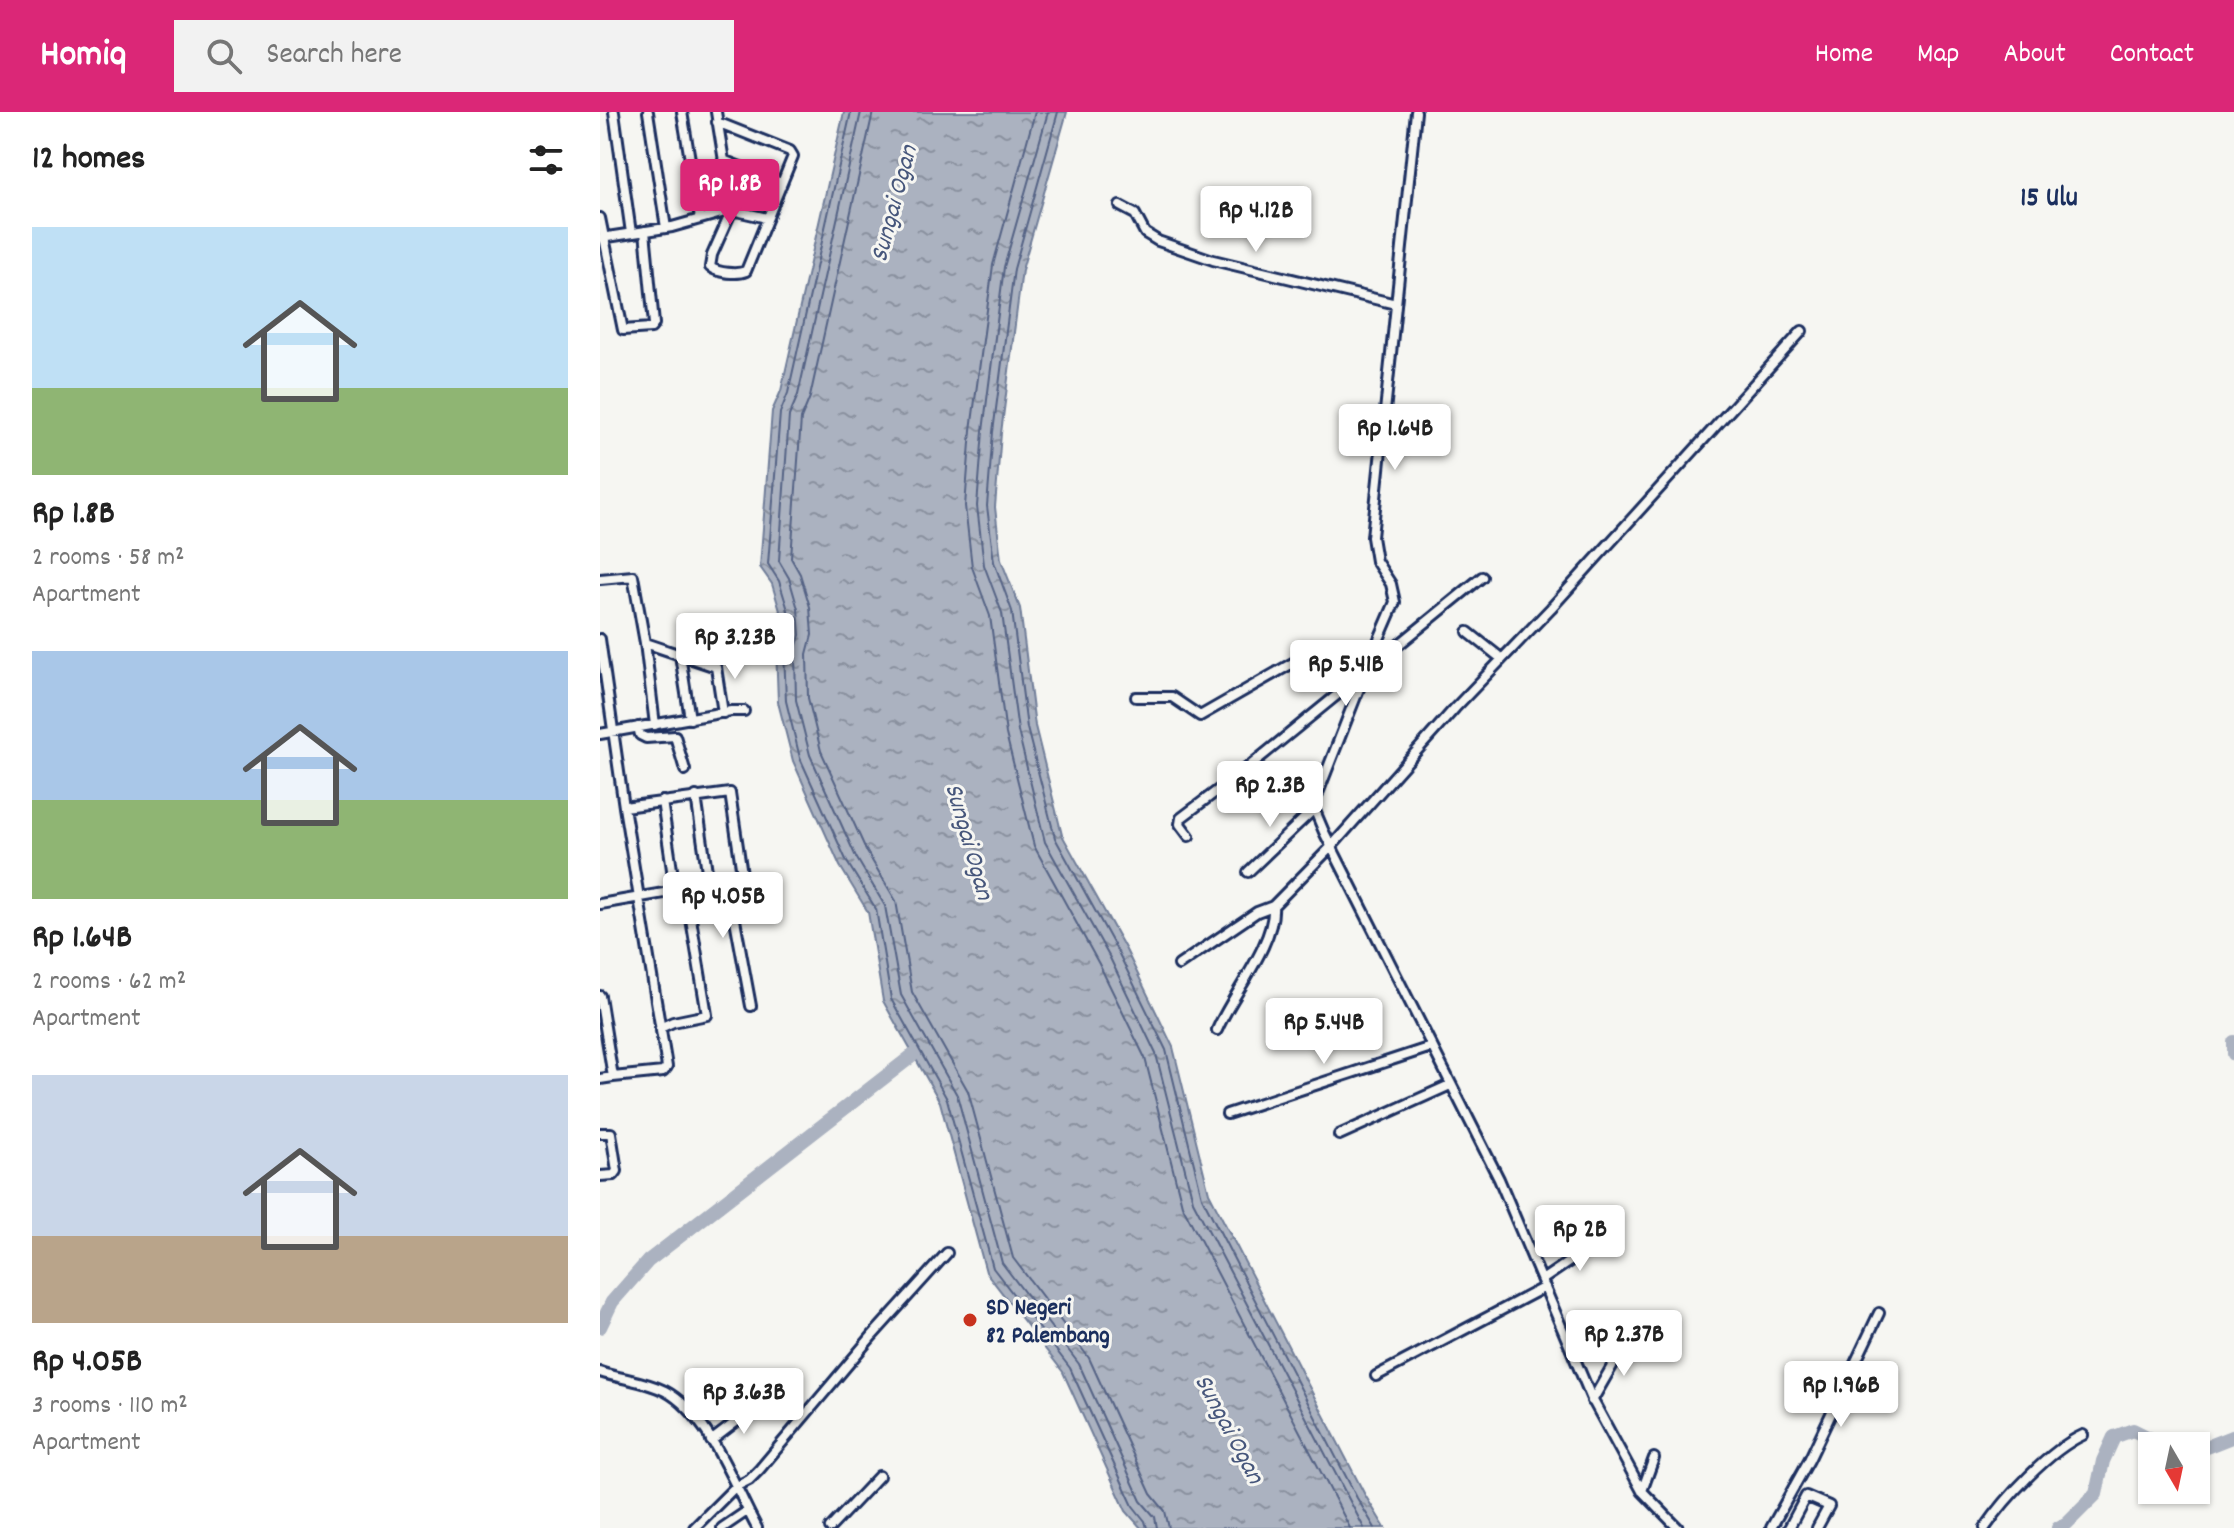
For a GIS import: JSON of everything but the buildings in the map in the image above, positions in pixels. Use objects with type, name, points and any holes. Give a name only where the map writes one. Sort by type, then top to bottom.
[{"type":"street","points":[[614,112],[631,233]]},
{"type":"street","points":[[648,112],[666,228]]},
{"type":"street","points":[[682,112],[700,219]]},
{"type":"street","points":[[1416,112],[1372,543],[1376,561],[1391,584],[1395,602],[1365,671],[1313,806],[1314,812],[1499,1179],[1592,1401],[1642,1491],[1678,1528]]},
{"type":"street","points":[[716,117],[790,151],[793,156],[746,271],[739,274],[710,267],[712,255],[732,210],[716,117]]},
{"type":"street","points":[[723,160],[781,183]]},
{"type":"street","points":[[1120,206],[1135,214],[1145,233],[1158,241],[1213,260],[1396,304]]},
{"type":"street","points":[[602,238],[666,228],[732,210],[767,218]]},
{"type":"street","points":[[600,218],[622,328],[651,328],[654,324],[645,231]]},
{"type":"street","points":[[1179,965],[1257,912],[1273,906],[1331,847],[1499,658],[1802,331]]},
{"type":"street","points":[[600,579],[630,575],[635,578],[655,725]]},
{"type":"street","points":[[1189,836],[1180,824],[1181,818],[1482,577]]},
{"type":"street","points":[[1468,632],[1499,658]]},
{"type":"street","points":[[600,639],[667,1067],[663,1072],[600,1079]]},
{"type":"street","points":[[645,643],[716,667],[723,713]]},
{"type":"street","points":[[1136,697],[1177,699],[1200,716],[1309,652],[1315,652],[1326,661],[1349,685]]},
{"type":"street","points":[[680,655],[690,719]]},
{"type":"street","points":[[600,734],[744,711]]},
{"type":"street","points":[[638,727],[642,737],[675,736],[685,770]]},
{"type":"street","points":[[600,904],[728,882],[740,879],[742,874],[729,793],[624,807]]},
{"type":"street","points":[[696,796],[709,885]]},
{"type":"street","points":[[662,801],[675,890]]},
{"type":"street","points":[[1248,872],[1314,812]]},
{"type":"street","points":[[728,882],[751,1006]]},
{"type":"street","points":[[660,1028],[707,1015],[686,889]]},
{"type":"street","points":[[1217,1030],[1273,922],[1273,906]]},
{"type":"street","points":[[600,996],[613,1077]]},
{"type":"street","points":[[1227,1114],[1431,1047]]},
{"type":"street","points":[[1339,1135],[1450,1085]]},
{"type":"street","points":[[600,1133],[611,1133],[617,1171],[614,1175],[600,1176]]},
{"type":"street","points":[[1376,1376],[1544,1284],[1601,1240]]},
{"type":"street","points":[[694,1528],[735,1487],[759,1470],[947,1253]]},
{"type":"street","points":[[1771,1528],[1809,1460],[1879,1313]]},
{"type":"street","points":[[1592,1401],[1627,1340]]},
{"type":"street","points":[[602,1373],[665,1391],[682,1402],[711,1441],[757,1528]]},
{"type":"street","points":[[711,1441],[758,1405]]},
{"type":"street","points":[[1987,1525],[2007,1499],[2063,1445],[2083,1435]]},
{"type":"street","points":[[1642,1491],[1654,1458]]},
{"type":"street","points":[[830,1528],[879,1476]]},
{"type":"street","points":[[1789,1528],[1806,1496],[1829,1506],[1817,1528]]},
{"type":"street","points":[[722,1528],[747,1511]]},
{"type":"water","name":"Sungai Ogan","points":[[844,112],[1067,112],[1022,270],[1001,433],[995,507],[1001,560],[1020,608],[1035,726],[1062,835],[1126,950],[1173,1047],[1209,1193],[1385,1528],[1141,1528],[1126,1511],[1063,1372],[986,1272],[940,1102],[883,1001],[868,912],[840,866],[793,761],[778,702],[776,647],[782,634],[780,611],[772,584],[760,567],[772,411],[781,391]]},
{"type":"waterway","points":[[2234,1042],[2234,1054]]},
{"type":"waterway","points":[[600,1327],[612,1302],[648,1261],[912,1056]]},
{"type":"waterway","points":[[2058,1528],[2096,1494],[2103,1461],[2114,1437],[2133,1430],[2138,1432]]},
{"type":"waterway","points":[[2210,1445],[2234,1436]]},
{"type":"place","name":"SD Negeri 82 Palembang","points":[[970,1320]]},
{"type":"district","name":"15 Ulu","points":[[2049,195]]}]
